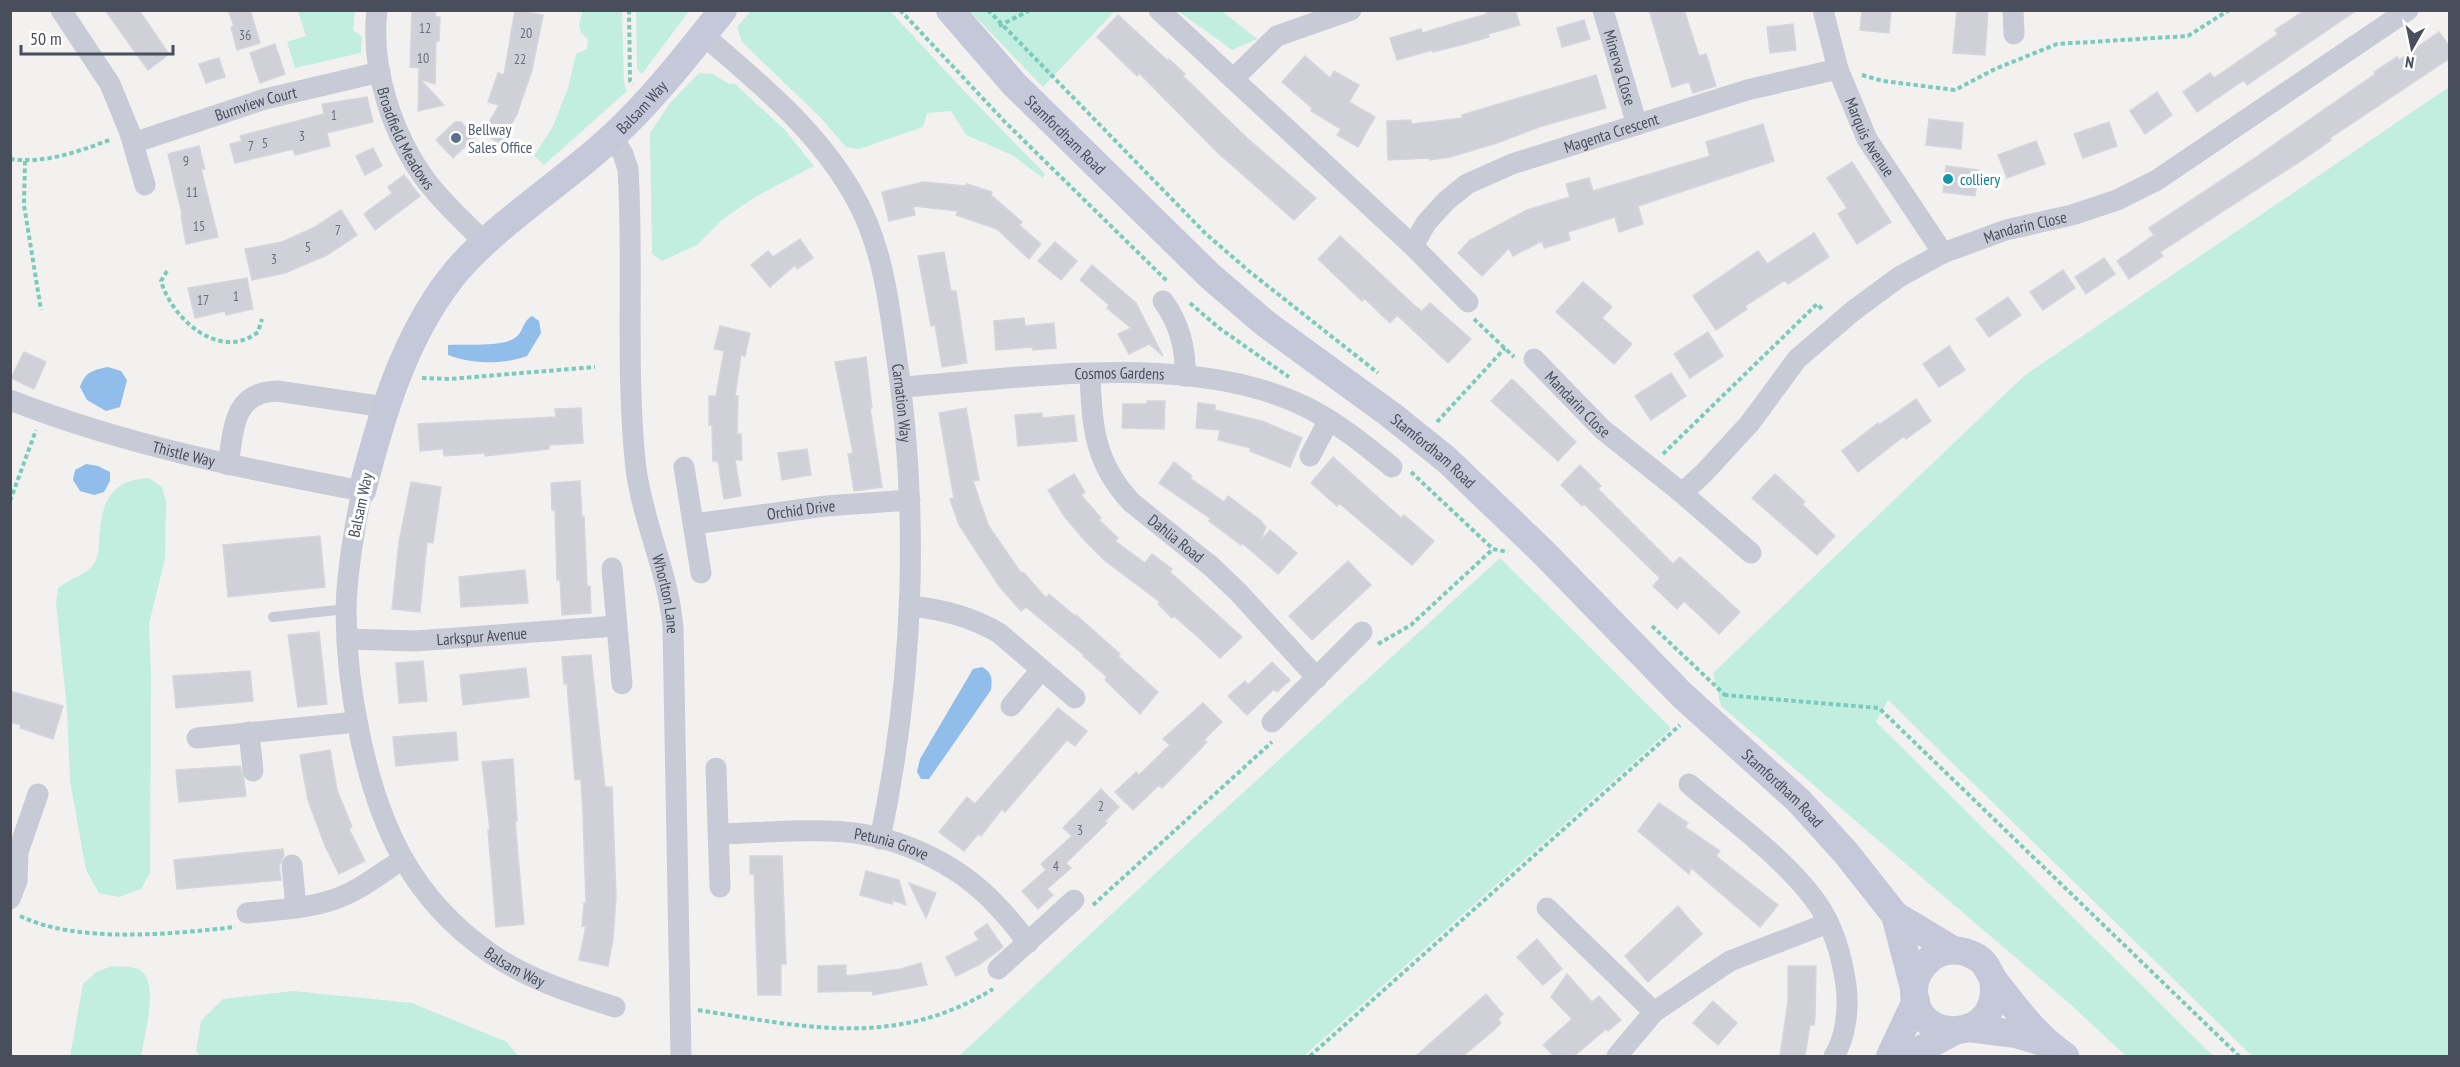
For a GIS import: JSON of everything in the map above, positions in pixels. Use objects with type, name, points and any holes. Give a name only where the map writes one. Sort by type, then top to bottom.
[{"type":"main road","name":"Balsam Way","points":[[362,491],[385,407],[398,372],[438,296],[460,267],[485,243],[612,137],[648,100],[723,10]]},
{"type":"main road","name":"Stamfordham Road","points":[[950,10],[1014,84],[1210,276],[1266,324],[1391,415],[1447,460],[1543,552],[1690,702],[1805,808],[1846,853],[1895,915],[1953,950],[1966,952],[1978,958],[1988,968],[1994,980],[2055,1050]]},
{"type":"main road","name":"Stamfordham Road","points":[[1895,915],[1915,995],[1921,1013],[1930,1023],[1942,1029],[2016,1034],[2055,1050]]},
{"type":"main road","points":[[1890,1056],[1915,995],[1917,976],[1924,964],[1940,953],[1953,950]]},
{"type":"main road","points":[[1908,1056],[1984,1017],[1992,1006],[1995,993],[1994,980]]},
{"type":"street","points":[[61,10],[110,84],[132,138],[145,185]]},
{"type":"street","name":"Broadfield Meadows","points":[[377,10],[377,48],[380,72],[394,118],[416,165],[444,201],[485,243]]},
{"type":"street","points":[[1159,10],[1413,246],[1468,302]]},
{"type":"street","points":[[1233,79],[1277,36],[1351,10]]},
{"type":"street","name":"Minerva Close","points":[[1603,10],[1637,125]]},
{"type":"street","name":"Marquis Avenue","points":[[1823,10],[1838,69],[1867,139],[1943,253]]},
{"type":"street","points":[[2013,10],[2014,34]]},
{"type":"street","name":"Mandarin Close","points":[[1682,493],[1704,473],[1750,423],[1797,360],[1839,323],[1899,277],[1943,253],[2006,230],[2072,215],[2117,200],[2157,180],[2408,10]]},
{"type":"street","name":"Carnation Way","points":[[703,35],[799,122],[823,149],[853,193],[872,236],[884,277],[902,387],[910,500],[910,606],[900,720],[880,839]]},
{"type":"street","name":"Magenta Crescent","points":[[1413,246],[1426,222],[1446,201],[1467,184],[1544,153],[1747,90],[1838,69]]},
{"type":"street","name":"Burnview Court","points":[[132,138],[265,99],[380,72]]},
{"type":"street","name":"Whorlton Lane","points":[[612,137],[623,154],[628,169],[636,468],[647,520],[670,604],[673,628],[681,1056]]},
{"type":"street","points":[[1173,295],[1171,313],[1181,334],[1186,360],[1185,376]]},
{"type":"street","name":"Mandarin Close","points":[[1534,359],[1602,429],[1682,493],[1751,553]]},
{"type":"street","name":"Cosmos Gardens","points":[[902,387],[1090,374],[1185,376],[1259,390],[1305,406],[1401,469]]},
{"type":"street","name":"Dahlia Road","points":[[1090,374],[1094,434],[1110,477],[1131,502],[1195,553],[1239,593],[1317,678]]},
{"type":"street","points":[[228,465],[236,420],[241,407],[250,397],[263,391],[277,391],[385,407]]},
{"type":"street","name":"Thistle Way","points":[[10,400],[42,413],[136,443],[228,465],[362,491]]},
{"type":"street","points":[[1310,456],[1329,420]]},
{"type":"street","points":[[684,467],[701,573]]},
{"type":"street","name":"Balsam Way","points":[[362,491],[351,552],[346,609],[357,722],[370,781],[380,812],[403,859],[427,894],[445,914],[464,933],[490,953],[517,969],[550,984],[615,1007]]},
{"type":"street","name":"Orchid Drive","points":[[694,524],[826,506],[910,500]]},
{"type":"street","points":[[612,568],[622,684]]},
{"type":"street","points":[[910,606],[957,613],[988,626],[1075,698]]},
{"type":"street","name":"Larkspur Avenue","points":[[348,639],[415,641],[616,626]]},
{"type":"street","points":[[1272,732],[1317,678],[1368,639]]},
{"type":"street","points":[[1011,706],[1041,670]]},
{"type":"street","points":[[197,738],[357,722]]},
{"type":"street","points":[[249,732],[253,771]]},
{"type":"street","points":[[717,768],[720,887]]},
{"type":"street","points":[[1689,784],[1796,876],[1818,904],[1838,947],[1848,1005],[1839,1049],[1834,1056]]},
{"type":"street","points":[[14,907],[17,881],[14,851],[38,794]]},
{"type":"street","name":"Petunia Grove","points":[[719,834],[830,831],[880,839],[915,849],[963,876],[1000,908],[1028,943]]},
{"type":"street","points":[[247,913],[296,908],[326,902],[350,892],[403,859]]},
{"type":"street","points":[[292,866],[296,908]]},
{"type":"street","points":[[998,977],[1028,943],[1079,906]]},
{"type":"street","points":[[1547,908],[1654,1012]]},
{"type":"street","points":[[1617,1056],[1654,1012],[1730,961],[1828,923]]},
{"type":"lane","points":[[273,617],[346,609]]},
{"type":"path","points":[[629,10],[630,81],[648,100]]},
{"type":"path","points":[[900,10],[1173,295],[1292,379]]},
{"type":"path","points":[[988,10],[1205,233],[1250,272],[1386,380]]},
{"type":"path","points":[[974,38],[1030,10]]},
{"type":"path","points":[[1838,69],[1883,81],[1956,90],[1995,69],[2056,44],[2188,36],[2229,10]]},
{"type":"path","points":[[10,159],[26,161],[77,152],[132,138]]},
{"type":"path","points":[[26,161],[24,205],[41,310]]},
{"type":"path","points":[[167,271],[162,281],[175,311],[209,337],[229,342],[241,341],[258,332],[262,319]]},
{"type":"path","points":[[1468,302],[1468,314],[1519,362],[1534,359]]},
{"type":"path","points":[[1650,468],[1817,304],[1839,323]]},
{"type":"path","points":[[1437,422],[1504,348]]},
{"type":"path","points":[[398,372],[422,378],[449,379],[595,367]]},
{"type":"path","points":[[10,501],[42,413]]},
{"type":"path","points":[[1428,415],[1445,429]]},
{"type":"path","points":[[1401,469],[1493,549],[1513,554]]},
{"type":"path","points":[[1368,639],[1411,625],[1493,549]]},
{"type":"path","points":[[1650,624],[1725,695]]},
{"type":"path","points":[[1310,1056],[1690,702],[1725,695],[1879,708],[2239,1056]]},
{"type":"path","points":[[1079,906],[1272,732]]},
{"type":"path","points":[[14,907],[39,923],[64,929],[141,935],[235,927],[247,913]]},
{"type":"path","points":[[681,1007],[802,1026],[871,1029],[897,1026],[945,1013],[966,1004],[998,977]]},
{"type":"green space","points":[[583,10],[622,11],[624,83],[627,91],[544,165],[534,156],[553,126],[568,88],[576,54],[587,49],[588,39],[581,33],[579,25]]},
{"type":"green space","points":[[752,10],[890,11],[1045,174],[1043,178],[1012,155],[966,135],[951,111],[927,113],[923,127],[859,149],[846,147],[819,116],[742,42],[737,27]]},
{"type":"green space","points":[[298,11],[355,11],[353,30],[362,37],[361,53],[295,68],[287,42],[306,36]]},
{"type":"green space","points":[[636,11],[689,11],[642,74],[637,69]]},
{"type":"green space","points":[[970,11],[1115,11],[1043,87]]},
{"type":"green space","points":[[1178,11],[1222,11],[1257,39],[1232,50]]},
{"type":"green space","points":[[699,73],[713,74],[729,84],[734,83],[785,130],[814,166],[755,197],[723,219],[697,245],[662,261],[652,254],[650,133],[670,103]]},
{"type":"green space","points":[[2449,87],[2449,1056],[2252,1056],[1888,700],[1876,722],[2213,1056],[2126,1056],[2069,1003],[1721,706],[1713,673],[2025,375]]},
{"type":"green space","points":[[149,478],[162,487],[166,501],[165,558],[149,624],[151,673],[150,873],[141,889],[119,897],[99,893],[86,870],[70,781],[67,710],[56,603],[58,588],[86,572],[95,562],[102,514],[110,496],[125,483]]},
{"type":"green space","points":[[1500,558],[1671,728],[1663,736],[1304,1056],[959,1056],[1201,831]]},
{"type":"green space","points":[[112,966],[136,968],[144,973],[148,982],[150,994],[148,1021],[141,1056],[70,1056],[83,984],[96,972]]},
{"type":"green space","points":[[293,991],[412,1003],[507,1042],[518,1056],[200,1056],[196,1051],[201,1021],[223,999]]},
{"type":"water","points":[[532,316],[539,321],[541,333],[527,356],[508,361],[487,362],[448,355],[448,345],[492,344],[509,341],[520,333]]},
{"type":"water","points":[[108,367],[121,371],[127,380],[120,407],[106,411],[87,400],[80,387],[90,372]]},
{"type":"water","points":[[86,464],[98,466],[110,472],[110,481],[104,492],[94,495],[80,491],[73,480],[75,470]]},
{"type":"water","points":[[982,667],[991,677],[991,690],[929,779],[921,779],[917,772],[920,759],[973,669]]},
{"type":"building","points":[[105,10],[139,10],[169,54],[148,70]]},
{"type":"building","points":[[228,10],[250,10],[260,43],[237,50],[231,27],[234,26]]},
{"type":"building","points":[[412,10],[436,10],[435,17],[440,17],[439,41],[436,41],[435,84],[420,79],[444,105],[418,111],[419,68],[410,67]]},
{"type":"building","points":[[515,10],[543,15],[532,70],[517,114],[500,144],[483,133],[499,105],[488,102],[498,73],[504,75]]},
{"type":"building","points":[[1486,10],[1515,10],[1520,25],[1461,45],[1397,60],[1390,38],[1421,29],[1422,33],[1487,14]]},
{"type":"building","points":[[1649,10],[1684,10],[1699,56],[1706,54],[1716,86],[1693,93],[1689,82],[1672,87]]},
{"type":"building","points":[[1862,10],[1891,10],[1889,33],[1860,30]]},
{"type":"building","points":[[1957,10],[1988,10],[1985,55],[1953,53]]},
{"type":"building","points":[[2305,10],[2357,10],[2247,85],[2244,80],[2197,112],[2183,92],[2210,73],[2214,78],[2278,34],[2275,30]]},
{"type":"building","points":[[1118,15],[1185,74],[1183,76],[1248,139],[1316,198],[1294,220],[1217,152],[1139,73],[1137,76],[1097,37]]},
{"type":"building","points":[[1584,20],[1590,39],[1562,47],[1557,28]]},
{"type":"building","points":[[1793,24],[1796,50],[1770,53],[1767,27]]},
{"type":"building","points":[[2439,32],[2450,47],[2450,58],[2330,138],[2331,140],[2310,155],[2160,252],[2163,256],[2129,279],[2117,261],[2154,235],[2149,228],[2249,162],[2375,74],[2374,72],[2397,57],[2399,60]]},
{"type":"building","points":[[275,44],[285,74],[260,83],[250,53]]},
{"type":"building","points":[[1305,56],[1330,78],[1334,71],[1359,85],[1349,102],[1375,117],[1358,147],[1337,135],[1341,129],[1311,111],[1312,108],[1282,82]]},
{"type":"building","points":[[219,58],[225,77],[206,83],[199,64]]},
{"type":"building","points":[[1596,75],[1606,108],[1539,127],[1450,157],[1430,160],[1430,158],[1388,160],[1387,121],[1411,120],[1411,124],[1463,118],[1462,115]]},
{"type":"building","points":[[2157,92],[2172,115],[2145,134],[2130,111]]},
{"type":"building","points":[[367,97],[373,122],[327,133],[330,146],[295,155],[293,149],[235,163],[230,144],[242,141],[240,136],[324,114],[322,104]]},
{"type":"building","points":[[1929,119],[1963,123],[1961,149],[1926,145]]},
{"type":"building","name":"Bellway Sales Office","points":[[455,122],[461,122],[475,137],[453,158],[436,140]]},
{"type":"building","points":[[2109,122],[2117,146],[2083,158],[2074,134]]},
{"type":"building","points":[[1763,124],[1774,161],[1638,206],[1643,224],[1619,232],[1615,217],[1568,232],[1570,240],[1544,248],[1542,241],[1513,256],[1509,248],[1482,276],[1458,253],[1470,240],[1527,210],[1570,197],[1566,184],[1589,178],[1593,191],[1710,156],[1706,142]]},
{"type":"building","points":[[2036,141],[2045,164],[2007,178],[1998,155]]},
{"type":"building","points":[[199,146],[205,169],[201,169],[218,237],[186,244],[182,214],[168,154]]},
{"type":"building","points":[[373,148],[382,166],[365,175],[356,156]]},
{"type":"building","points":[[1852,162],[1891,222],[1857,244],[1838,214],[1847,208],[1827,178]]},
{"type":"building","points":[[1946,166],[1978,170],[1975,196],[1943,192]]},
{"type":"building","points":[[404,175],[420,196],[375,230],[364,214],[392,193],[388,187]]},
{"type":"building","points":[[923,182],[966,186],[967,184],[992,192],[991,195],[1022,222],[1019,225],[1041,244],[1029,259],[997,229],[956,215],[958,211],[913,206],[915,215],[889,221],[882,192]]},
{"type":"building","points":[[341,210],[357,235],[327,255],[285,273],[252,280],[245,249],[282,242],[315,227]]},
{"type":"building","points":[[1814,233],[1829,257],[1788,284],[1785,280],[1745,306],[1747,309],[1716,330],[1693,296],[1758,251],[1767,264]]},
{"type":"building","points":[[1340,236],[1415,306],[1422,311],[1430,303],[1471,339],[1448,363],[1397,315],[1390,323],[1364,298],[1362,301],[1318,259]]},
{"type":"building","points":[[800,239],[813,258],[797,269],[795,265],[770,287],[751,265],[768,251],[773,257]]},
{"type":"building","points":[[1055,242],[1077,261],[1061,280],[1038,261]]},
{"type":"building","points":[[944,252],[951,291],[956,291],[967,363],[942,367],[935,325],[931,326],[918,256]]},
{"type":"building","points":[[2104,258],[2115,274],[2086,294],[2075,277]]},
{"type":"building","points":[[1092,265],[1136,303],[1163,356],[1149,344],[1129,354],[1118,334],[1131,328],[1107,308],[1109,305],[1080,280]]},
{"type":"building","points":[[2063,270],[2075,288],[2043,310],[2030,292]]},
{"type":"building","points":[[247,278],[253,309],[226,315],[225,311],[195,318],[188,288]]},
{"type":"building","points":[[1583,282],[1612,307],[1602,318],[1632,344],[1614,364],[1556,312]]},
{"type":"building","points":[[2008,297],[2021,315],[1989,337],[1976,319]]},
{"type":"building","points":[[1024,318],[1025,326],[1054,323],[1056,348],[996,350],[994,321]]},
{"type":"building","points":[[720,326],[750,333],[745,356],[741,355],[735,396],[738,396],[737,434],[741,434],[742,460],[735,460],[741,496],[724,499],[718,461],[713,461],[712,425],[709,425],[709,396],[716,396],[724,351],[714,349]]},
{"type":"building","points":[[1708,332],[1723,356],[1690,378],[1674,354]]},
{"type":"building","points":[[1949,346],[1965,370],[1939,387],[1923,364]]},
{"type":"building","points":[[24,352],[46,362],[34,389],[11,378]]},
{"type":"building","points":[[866,357],[872,408],[870,408],[882,487],[854,491],[848,454],[853,453],[835,362]]},
{"type":"building","points":[[1671,373],[1686,396],[1651,420],[1635,396]]},
{"type":"building","points":[[1512,379],[1576,442],[1558,461],[1491,401]]},
{"type":"building","points":[[1916,399],[1931,421],[1906,439],[1904,436],[1858,472],[1842,451],[1878,423],[1879,425]]},
{"type":"building","points":[[1147,401],[1165,401],[1164,429],[1122,428],[1123,404],[1147,404]]},
{"type":"building","points":[[1198,403],[1215,405],[1215,410],[1262,421],[1302,438],[1290,467],[1250,451],[1251,448],[1218,440],[1220,430],[1196,428]]},
{"type":"building","points":[[581,408],[583,443],[549,445],[549,449],[485,456],[485,453],[444,456],[443,449],[420,451],[418,424],[556,417],[555,409]]},
{"type":"building","points":[[966,408],[979,480],[973,481],[988,525],[1021,573],[1023,572],[1046,598],[1049,594],[1076,615],[1158,692],[1140,714],[1105,680],[1107,677],[1084,655],[1026,607],[1021,611],[999,586],[959,525],[950,499],[954,498],[939,413]]},
{"type":"building","points":[[1042,413],[1042,418],[1074,415],[1077,441],[1018,446],[1015,415]]},
{"type":"building","points":[[807,449],[811,475],[782,480],[778,453]]},
{"type":"building","points":[[1333,457],[1401,518],[1404,515],[1434,541],[1412,565],[1339,503],[1337,506],[1311,483]]},
{"type":"building","points":[[1174,462],[1192,476],[1190,478],[1224,502],[1228,496],[1260,520],[1266,527],[1260,542],[1270,530],[1297,553],[1278,574],[1242,543],[1241,545],[1209,521],[1211,519],[1159,483]]},
{"type":"building","points":[[1580,465],[1601,486],[1598,489],[1673,564],[1680,557],[1740,612],[1719,634],[1684,601],[1677,609],[1653,586],[1660,578],[1584,504],[1582,506],[1561,485]]},
{"type":"building","points":[[1074,474],[1085,492],[1081,495],[1101,518],[1099,520],[1118,538],[1115,541],[1145,563],[1152,554],[1172,569],[1170,572],[1242,637],[1220,658],[1174,616],[1172,618],[1158,604],[1160,602],[1104,560],[1064,516],[1048,490]]},
{"type":"building","points":[[1775,474],[1805,502],[1802,504],[1835,536],[1817,555],[1752,498]]},
{"type":"building","points":[[580,481],[591,613],[562,615],[560,580],[557,580],[555,510],[552,510],[551,483]]},
{"type":"building","points":[[411,482],[441,487],[433,543],[427,542],[420,612],[392,609],[399,542]]},
{"type":"building","points":[[320,536],[325,587],[228,597],[223,545]]},
{"type":"building","points":[[1348,561],[1371,585],[1312,640],[1289,616]]},
{"type":"building","points":[[525,570],[528,603],[461,607],[459,577]]},
{"type":"building","points":[[319,632],[327,704],[298,707],[288,635]]},
{"type":"building","points":[[591,655],[605,787],[612,787],[616,897],[613,939],[608,966],[579,960],[586,926],[582,926],[584,903],[586,903],[583,814],[581,779],[575,780],[567,684],[564,684],[562,657]]},
{"type":"building","points":[[423,661],[427,701],[399,703],[396,663]]},
{"type":"building","points":[[1272,662],[1290,680],[1277,692],[1274,689],[1247,715],[1228,696],[1245,681],[1248,685]]},
{"type":"building","points":[[526,668],[529,697],[463,705],[460,675]]},
{"type":"building","points":[[250,671],[253,701],[176,708],[173,676]]},
{"type":"building","points":[[10,691],[63,706],[53,739],[20,728],[21,725],[10,722]]},
{"type":"building","points":[[1203,703],[1222,722],[1204,740],[1207,742],[1162,788],[1159,785],[1133,810],[1115,792],[1136,772],[1139,775],[1170,745],[1163,739]]},
{"type":"building","points":[[1058,708],[1087,731],[1075,746],[1067,740],[1005,812],[1002,809],[981,836],[978,834],[964,851],[939,832],[967,797],[975,804]]},
{"type":"building","points":[[456,732],[458,760],[396,766],[393,737]]},
{"type":"building","points":[[330,750],[337,790],[352,827],[349,829],[365,861],[339,874],[325,846],[308,800],[300,755]]},
{"type":"building","points":[[513,759],[517,821],[515,821],[524,924],[496,927],[488,830],[490,830],[482,762]]},
{"type":"building","points":[[240,766],[246,796],[179,802],[176,770]]},
{"type":"building","points":[[1101,789],[1119,807],[1105,821],[1107,823],[1066,863],[1071,868],[1047,889],[1053,895],[1038,909],[1022,891],[1046,870],[1041,864],[1072,836],[1063,828]]},
{"type":"building","points":[[1659,803],[1688,823],[1685,827],[1720,851],[1716,856],[1778,905],[1760,927],[1691,868],[1689,874],[1638,831]]},
{"type":"building","points":[[283,849],[284,855],[279,866],[281,880],[177,889],[174,860]]},
{"type":"building","points":[[750,856],[782,856],[786,964],[781,964],[781,995],[758,995],[754,874],[750,874]]},
{"type":"building","points":[[866,871],[899,880],[906,905],[893,900],[892,904],[860,895]]},
{"type":"building","points":[[909,883],[936,893],[926,918]]},
{"type":"building","points":[[1678,906],[1702,934],[1648,982],[1625,956]]},
{"type":"building","points":[[987,924],[1003,947],[980,964],[956,976],[946,957],[979,940],[974,933]]},
{"type":"building","points":[[1537,939],[1562,969],[1543,985],[1517,957]]},
{"type":"building","points":[[921,963],[927,985],[873,995],[872,991],[818,992],[818,966],[846,965],[846,976],[901,969]]},
{"type":"building","points":[[1788,966],[1816,966],[1815,1017],[1814,1025],[1810,1025],[1805,1056],[1780,1056],[1788,1001]]},
{"type":"building","points":[[1567,974],[1592,1002],[1599,996],[1621,1020],[1608,1031],[1606,1029],[1574,1056],[1554,1056],[1543,1045],[1572,1019],[1551,997]]},
{"type":"building","points":[[1486,994],[1503,1014],[1498,1019],[1501,1023],[1494,1030],[1463,1056],[1416,1056]]},
{"type":"building","points":[[1713,1001],[1737,1023],[1718,1045],[1693,1023]]},
{"type":"place","name":"Bellway Sales Office","points":[[456,138]]},
{"type":"place","name":"colliery","points":[[1948,179]]}]
